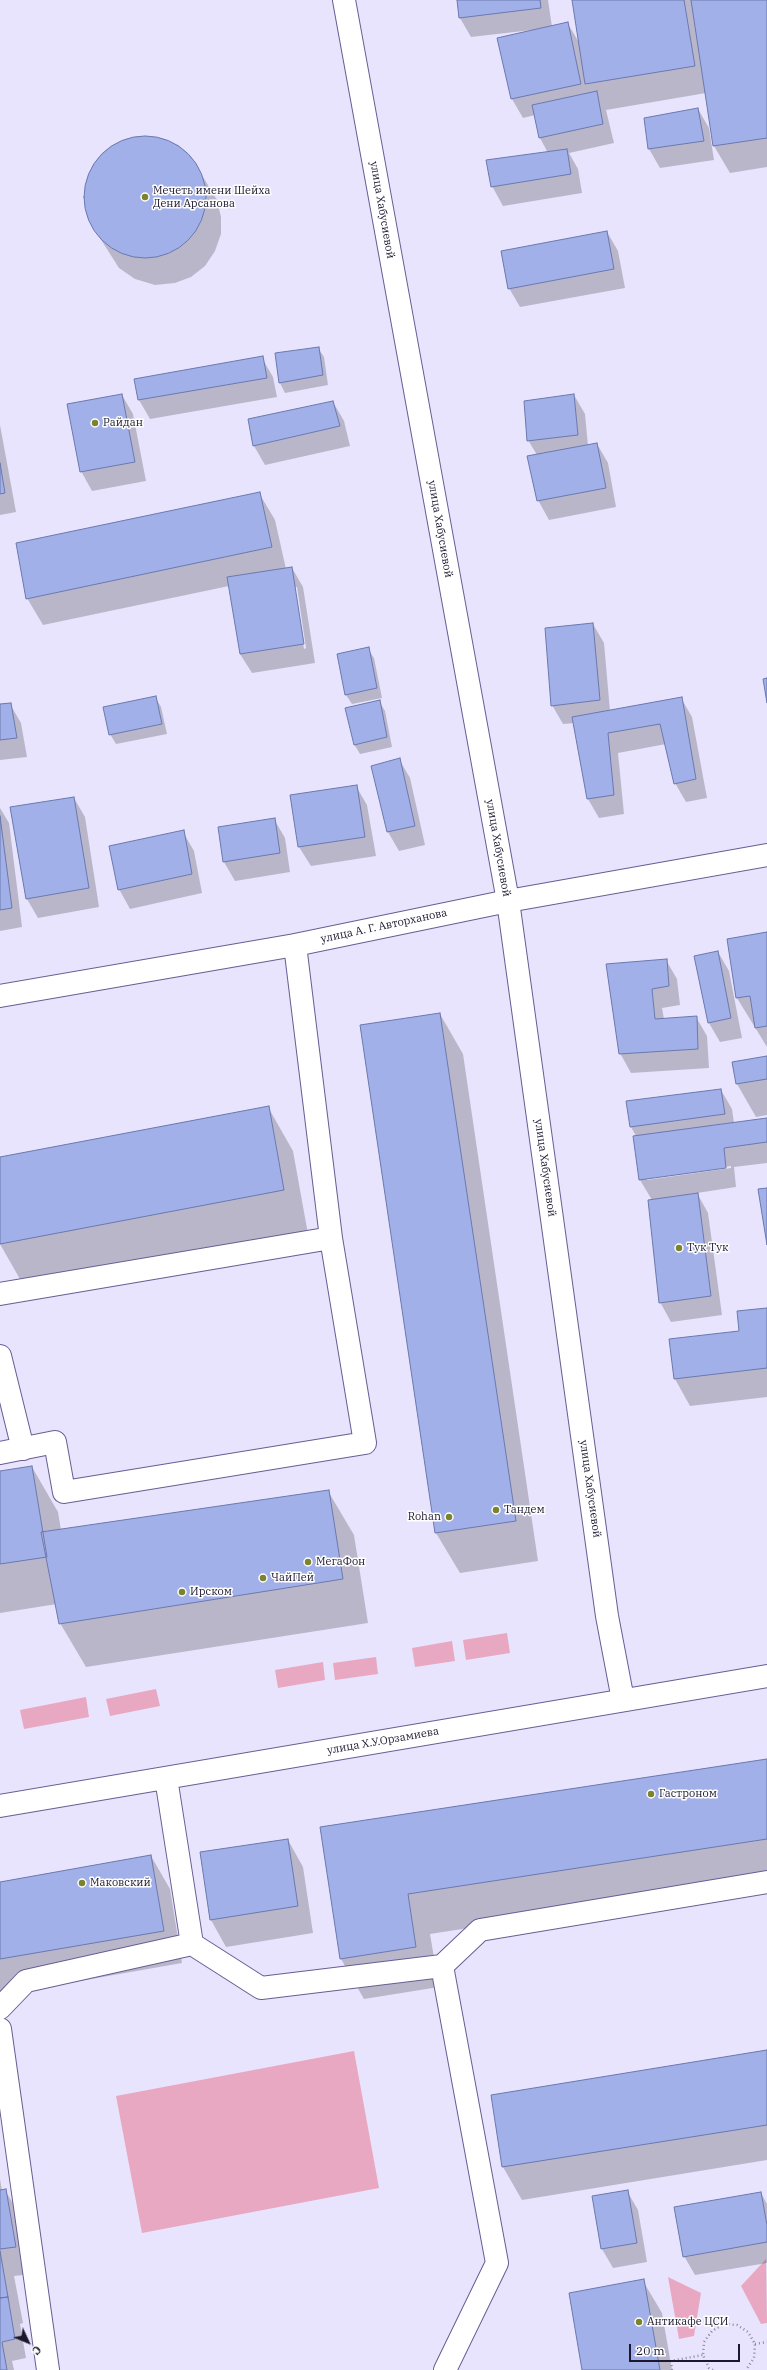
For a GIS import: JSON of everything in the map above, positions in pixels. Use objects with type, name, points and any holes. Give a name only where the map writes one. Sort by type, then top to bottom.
[{"type":"street","name":"улица Хабусиевой","points":[[344,0],[508,901],[607,1616],[623,1700]]},
{"type":"street","name":"улица А. Г. Авторханова","points":[[0,996],[294,945],[508,901],[767,855]]},
{"type":"street","points":[[0,1453],[55,1442],[64,1492],[365,1443],[331,1238],[294,945]]},
{"type":"street","points":[[0,1294],[331,1238]]},
{"type":"street","points":[[0,1356],[23,1448]]},
{"type":"street","name":"улица Х.У.Орзамиева","points":[[0,1806],[767,1676]]},
{"type":"street","points":[[166,1778],[192,1944]]},
{"type":"street","points":[[0,2008],[26,1981],[192,1944],[261,1988],[442,1966],[480,1930],[767,1882]]},
{"type":"street","points":[[442,1966],[496,2263],[445,2370]]},
{"type":"street","points":[[0,2028],[48,2370]]},
{"type":"path","points":[[713,2370],[709,2368],[703,2355],[704,2342],[712,2330],[724,2324],[737,2325],[748,2332],[755,2344],[754,2358],[746,2370]]},
{"type":"path","points":[[755,2344],[767,2342]]},
{"type":"path","points":[[672,2370],[671,2361],[703,2355]]},
{"type":"shaded area","points":[[507,1633],[510,1653],[466,1660],[463,1640]]},
{"type":"shaded area","points":[[452,1641],[455,1661],[415,1667],[412,1648]]},
{"type":"shaded area","points":[[376,1657],[378,1674],[335,1680],[333,1663]]},
{"type":"shaded area","points":[[323,1662],[325,1680],[278,1688],[275,1670]]},
{"type":"shaded area","points":[[156,1689],[160,1706],[110,1716],[106,1699]]},
{"type":"shaded area","points":[[86,1697],[89,1717],[24,1729],[20,1710]]},
{"type":"shaded area","points":[[354,2051],[379,2188],[142,2233],[116,2096]]},
{"type":"shaded area","points":[[766,2259],[767,2323],[761,2324],[741,2286]]},
{"type":"shaded area","points":[[668,2277],[701,2293],[694,2336],[679,2339]]},
{"type":"building","points":[[457,0],[540,0],[541,8],[459,18]]},
{"type":"building","points":[[572,0],[684,0],[695,66],[585,84]]},
{"type":"building","points":[[691,0],[767,0],[767,138],[713,146]]},
{"type":"building","points":[[568,22],[581,84],[511,99],[497,38]]},
{"type":"building","points":[[597,91],[603,124],[539,138],[532,105]]},
{"type":"building","points":[[698,108],[704,141],[648,149],[644,118]]},
{"type":"building","name":"Мечеть имени Шейха Дени Арсанова","points":[[145,136],[157,137],[168,141],[179,146],[188,154],[196,163],[201,174],[205,185],[205,209],[201,220],[196,231],[188,240],[179,248],[168,253],[157,257],[145,258],[133,257],[122,253],[111,248],[102,240],[94,231],[89,220],[85,209],[84,197],[85,185],[89,174],[94,163],[102,154],[111,146],[122,141],[133,137]]},
{"type":"building","points":[[567,149],[571,174],[491,187],[486,160]]},
{"type":"building","points":[[607,231],[614,269],[508,289],[501,251]]},
{"type":"building","points":[[319,347],[323,375],[279,383],[275,353]]},
{"type":"building","points":[[263,356],[267,378],[138,400],[134,379]]},
{"type":"building","points":[[122,394],[135,462],[80,472],[67,404]]},
{"type":"building","points":[[574,394],[578,435],[527,441],[524,401]]},
{"type":"building","points":[[333,401],[340,426],[253,446],[248,419]]},
{"type":"building","points":[[597,443],[606,488],[537,501],[527,456]]},
{"type":"building","points":[[0,463],[5,493],[0,494]]},
{"type":"building","points":[[260,492],[272,547],[26,599],[16,543]]},
{"type":"building","points":[[292,567],[304,644],[240,654],[227,577]]},
{"type":"building","points":[[593,623],[600,700],[551,706],[545,628]]},
{"type":"building","points":[[369,647],[377,688],[345,695],[337,654]]},
{"type":"building","points":[[767,678],[767,703],[763,679]]},
{"type":"building","points":[[156,696],[162,724],[109,735],[103,707]]},
{"type":"building","points":[[682,697],[696,779],[674,784],[660,724],[608,733],[614,795],[587,799],[572,717]]},
{"type":"building","points":[[380,700],[387,737],[354,745],[345,708]]},
{"type":"building","points":[[11,703],[17,738],[0,740],[0,704]]},
{"type":"building","points":[[400,758],[415,826],[387,832],[371,766]]},
{"type":"building","points":[[357,785],[365,837],[298,847],[290,795]]},
{"type":"building","points":[[74,797],[89,888],[26,899],[10,807]]},
{"type":"building","points":[[0,816],[12,908],[0,910]]},
{"type":"building","points":[[275,818],[280,853],[223,862],[218,827]]},
{"type":"building","points":[[184,830],[192,874],[118,890],[109,846]]},
{"type":"building","points":[[767,932],[767,1026],[755,1028],[750,996],[736,998],[727,939]]},
{"type":"building","points":[[718,951],[731,1018],[708,1023],[694,956]]},
{"type":"building","points":[[667,959],[669,986],[652,989],[655,1019],[697,1016],[698,1049],[619,1054],[606,964]]},
{"type":"building","points":[[440,1013],[516,1521],[435,1533],[360,1025]]},
{"type":"building","points":[[767,1056],[767,1079],[736,1084],[732,1062]]},
{"type":"building","points":[[721,1089],[725,1114],[630,1127],[626,1101]]},
{"type":"building","points":[[269,1106],[284,1190],[0,1244],[0,1157]]},
{"type":"building","points":[[767,1118],[767,1142],[724,1148],[726,1168],[639,1180],[633,1136]]},
{"type":"building","points":[[767,1188],[767,1245],[758,1189]]},
{"type":"building","name":"Тук Тук","points":[[698,1193],[711,1296],[659,1303],[648,1200]]},
{"type":"building","points":[[767,1308],[767,1368],[674,1379],[669,1339],[739,1331],[737,1311]]},
{"type":"building","points":[[32,1466],[47,1557],[0,1564],[0,1471]]},
{"type":"building","points":[[329,1490],[343,1579],[59,1624],[41,1532]]},
{"type":"building","points":[[767,1759],[767,1839],[408,1894],[416,1947],[340,1959],[320,1827]]},
{"type":"building","points":[[288,1839],[298,1906],[210,1920],[200,1852]]},
{"type":"building","points":[[151,1855],[164,1931],[0,1959],[0,1882]]},
{"type":"building","points":[[767,2050],[767,2125],[502,2167],[491,2095]]},
{"type":"building","points":[[6,2189],[16,2247],[0,2249],[0,2190]]},
{"type":"building","points":[[628,2190],[637,2243],[601,2249],[592,2196]]},
{"type":"building","points":[[761,2192],[767,2225],[767,2242],[683,2257],[674,2207]]},
{"type":"building","points":[[0,2251],[8,2297],[0,2298]]},
{"type":"building","points":[[644,2279],[660,2370],[582,2370],[569,2293]]},
{"type":"building","points":[[8,2297],[15,2339],[2,2342],[7,2370],[0,2370],[0,2298]]},
{"type":"place","name":"Мечеть имени Шейха Дени Арсанова","points":[[145,197]]},
{"type":"place","name":"Райдан","points":[[95,423]]},
{"type":"place","name":"Тук Тук","points":[[679,1248]]},
{"type":"place","name":"Тандем","points":[[496,1510]]},
{"type":"place","name":"Rohan","points":[[449,1517]]},
{"type":"place","name":"МегаФон","points":[[308,1562]]},
{"type":"place","name":"ЧайПей","points":[[263,1578]]},
{"type":"place","name":"Ирском","points":[[182,1592]]},
{"type":"place","name":"Гастроном","points":[[651,1794]]},
{"type":"place","name":"Маковский","points":[[82,1883]]},
{"type":"place","name":"Антикафе ЦСИ","points":[[639,2322]]}]
